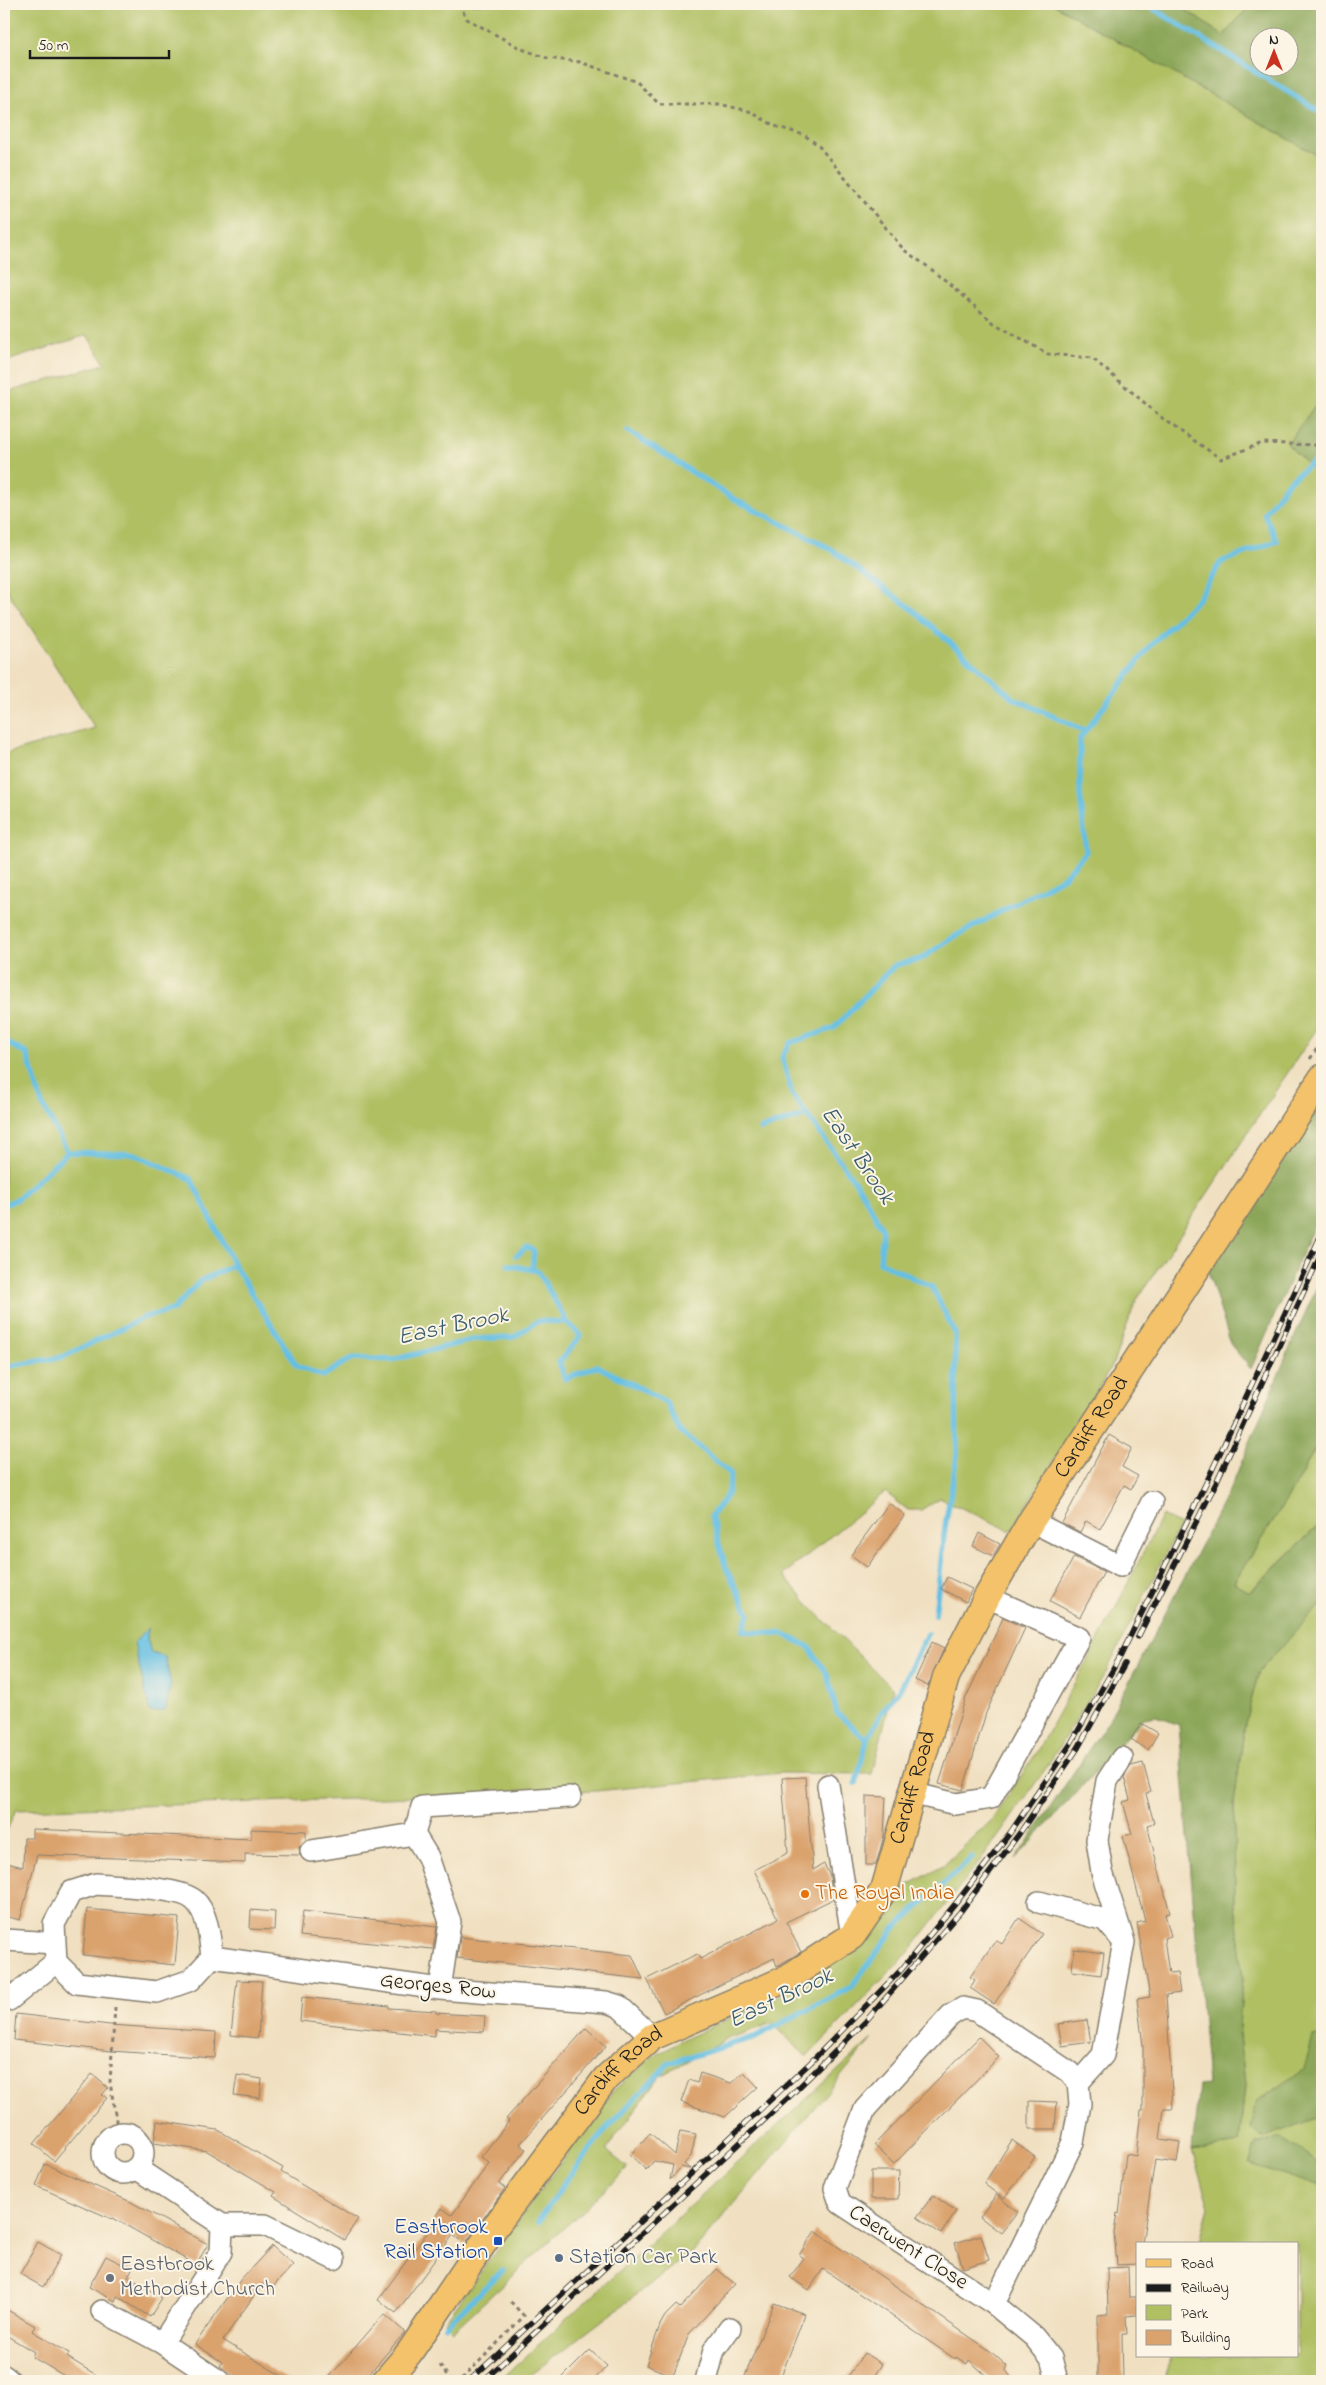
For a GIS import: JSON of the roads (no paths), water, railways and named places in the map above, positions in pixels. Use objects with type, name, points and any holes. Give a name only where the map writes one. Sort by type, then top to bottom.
[{"type":"main road","name":"Cardiff Road","points":[[385,2381],[408,2354],[489,2235],[606,2078],[652,2038],[786,1979],[852,1936],[884,1890],[946,1676],[987,1597],[1031,1521],[1322,1078]]},
{"type":"street","points":[[1031,1521],[1120,1566],[1152,1502]]},
{"type":"street","points":[[911,1793],[956,1804],[991,1798],[1079,1638],[987,1597]]},
{"type":"street","points":[[1078,2083],[1103,2055],[1124,1942],[1102,1872],[1097,1840],[1107,1781],[1122,1758]]},
{"type":"street","points":[[828,1785],[852,1936]]},
{"type":"street","points":[[440,1989],[450,1922],[428,1857],[414,1834],[422,1807],[570,1797]]},
{"type":"street","points":[[311,1851],[414,1834]]},
{"type":"street","points":[[96,1884],[172,1891],[194,1899],[207,1922],[212,1957],[191,1980],[158,1992],[116,1989],[77,1983],[55,1953],[54,1924],[71,1892],[96,1884]]},
{"type":"street","points":[[1039,1902],[1105,1920],[1124,1942]]},
{"type":"street","points":[[4,1940],[55,1953]]},
{"type":"street","points":[[9,2000],[55,1953]]},
{"type":"street","name":"Georges Row","points":[[212,1957],[440,1989],[606,2002],[619,2006],[652,2038]]},
{"type":"street","name":"Caerwent Close","points":[[994,2304],[1073,2142],[1080,2104],[1078,2083],[1069,2072],[977,2011],[963,2008],[951,2015],[865,2109],[835,2188],[840,2203],[994,2304],[1034,2337],[1048,2352],[1057,2381]]},
{"type":"street","points":[[118,2132],[134,2135],[142,2145],[142,2159],[136,2168],[123,2173],[111,2169],[106,2164],[103,2158],[104,2143],[112,2135],[118,2132]]},
{"type":"street","points":[[136,2168],[222,2225],[265,2226],[334,2259]]},
{"type":"street","points":[[162,2343],[221,2252],[222,2225]]},
{"type":"street","points":[[102,2311],[162,2343],[218,2381]]},
{"type":"street","points":[[706,2381],[714,2350],[730,2328]]},
{"type":"street","points":[[4,2376],[10,2381]]},
{"type":"water","points":[[148,1628],[147,1638],[151,1653],[165,1657],[171,1685],[165,1711],[150,1712],[134,1643]]},
{"type":"waterway","points":[[1146,4],[1322,113]]},
{"type":"waterway","points":[[628,431],[734,499],[831,549],[912,609],[1013,698],[1085,731]]},
{"type":"waterway","name":"East Brook","points":[[935,1615],[945,1527],[957,1455],[955,1333],[932,1287],[880,1262],[883,1230],[860,1189],[792,1094],[782,1057],[790,1043],[834,1028],[895,965],[921,959],[954,937],[1064,877],[1086,852],[1080,792],[1080,738],[1150,646],[1198,599],[1221,562],[1277,541],[1264,514],[1289,481],[1322,455]]},
{"type":"waterway","name":"East Brook","points":[[4,1041],[27,1054],[42,1104],[68,1152],[135,1154],[191,1179],[234,1265],[297,1366],[323,1376],[352,1358],[392,1360],[476,1339],[514,1337],[538,1321],[567,1322],[581,1336],[559,1362],[565,1379],[597,1366],[666,1402],[679,1430],[731,1474],[727,1495],[711,1516],[726,1568],[749,1614],[743,1631],[784,1634],[809,1647],[827,1674],[837,1713],[867,1740],[856,1783]]},
{"type":"waterway","points":[[761,1129],[807,1115]]},
{"type":"waterway","points":[[4,1205],[17,1199],[68,1152]]},
{"type":"waterway","points":[[516,1256],[527,1247],[534,1251],[532,1270]]},
{"type":"waterway","points":[[4,1367],[63,1357],[145,1317],[173,1310],[200,1281],[234,1265]]},
{"type":"waterway","points":[[508,1265],[538,1271],[567,1322]]},
{"type":"waterway","points":[[867,1740],[881,1713],[902,1686],[927,1634]]},
{"type":"waterway","name":"East Brook","points":[[538,2222],[563,2185],[606,2129],[669,2063],[755,2037],[851,1987],[894,1929],[972,1858]]},
{"type":"waterway","name":"East Brook","points":[[445,2326],[503,2270]]},
{"type":"railway","points":[[469,2381],[810,2063],[901,1970],[1010,1833],[1070,1745],[1120,1657],[1207,1481],[1322,1233]]},
{"type":"railway","points":[[1138,1637],[1216,1483],[1322,1252]]},
{"type":"railway","points":[[483,2381],[788,2098],[865,2022],[960,1912],[1019,1834],[1078,1748],[1125,1664]]},
{"type":"place","name":"The Royal India","points":[[805,1894]]},
{"type":"place","name":"Eastbrook Rail Station","points":[[498,2241]]},
{"type":"place","name":"Station Car Park","points":[[559,2258]]},
{"type":"place","name":"Eastbrook Methodist Church","points":[[110,2278]]}]
